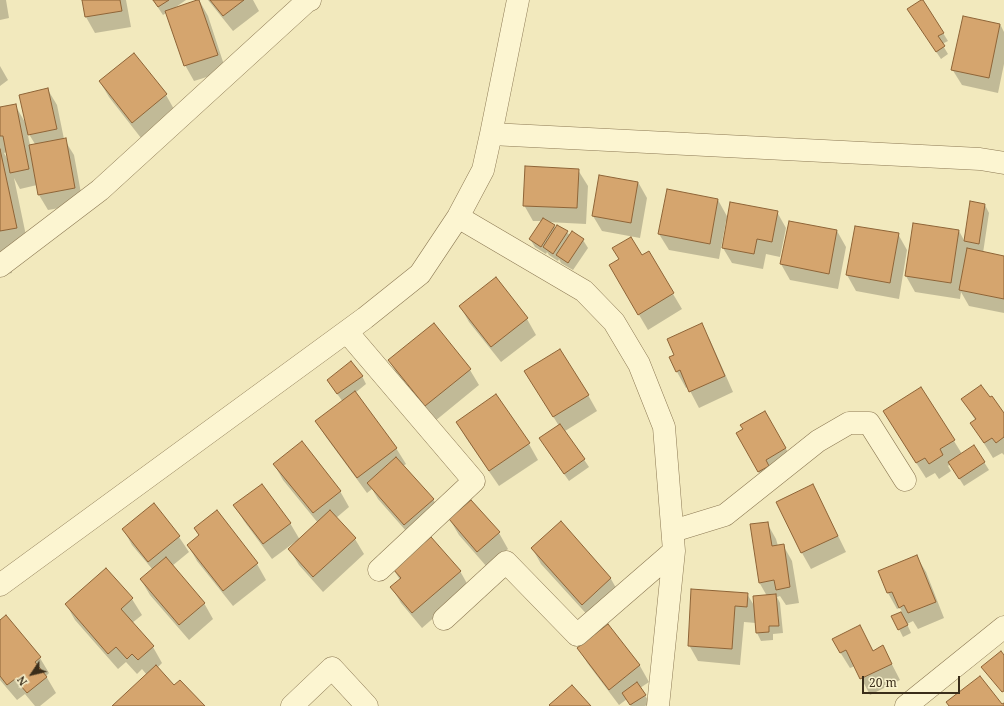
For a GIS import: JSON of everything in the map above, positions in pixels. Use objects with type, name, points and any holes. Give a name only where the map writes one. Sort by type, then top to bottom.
[{"type":"street","points":[[0,266],[100,190],[306,2],[310,0]]},
{"type":"street","points":[[0,585],[346,332],[420,274],[458,217],[483,170],[518,0]]},
{"type":"street","points":[[491,134],[980,159],[1004,163]]},
{"type":"street","points":[[458,217],[584,291],[614,322],[639,364],[664,427],[674,541],[658,706]]},
{"type":"street","points":[[346,332],[474,481],[379,570]]},
{"type":"street","points":[[444,619],[506,562],[577,635],[674,541],[725,515],[818,441],[848,423],[869,423],[905,480]]},
{"type":"street","points":[[906,706],[1002,632]]},
{"type":"street","points":[[292,706],[332,668],[367,706]]},
{"type":"building","points":[[82,0],[120,0],[122,11],[85,17]]},
{"type":"building","points":[[153,0],[169,0],[158,7]]},
{"type":"building","points":[[199,0],[218,55],[184,66],[165,11]]},
{"type":"building","points":[[210,0],[244,0],[223,16]]},
{"type":"building","points":[[923,0],[944,33],[938,36],[945,46],[936,52],[907,9]]},
{"type":"building","points":[[963,16],[1000,24],[989,78],[951,70]]},
{"type":"building","points":[[134,53],[167,94],[132,123],[99,81]]},
{"type":"building","points":[[48,88],[57,129],[28,135],[19,95]]},
{"type":"building","points":[[16,104],[29,169],[10,173],[3,136],[0,136],[0,107]]},
{"type":"building","points":[[66,138],[75,188],[38,195],[29,145]]},
{"type":"building","points":[[0,149],[17,228],[0,231]]},
{"type":"building","points":[[525,166],[579,169],[577,208],[523,206]]},
{"type":"building","points":[[599,175],[638,182],[631,223],[592,216]]},
{"type":"building","points":[[667,189],[718,199],[710,244],[658,234]]},
{"type":"building","points":[[970,201],[985,204],[979,244],[964,241]]},
{"type":"building","points":[[730,202],[778,211],[772,242],[757,239],[754,254],[722,248]]},
{"type":"building","points":[[543,218],[555,225],[541,247],[529,239]]},
{"type":"building","points":[[789,221],[837,230],[829,274],[780,264]]},
{"type":"building","points":[[913,223],[959,230],[951,283],[905,276]]},
{"type":"building","points":[[557,225],[568,231],[553,254],[543,247]]},
{"type":"building","points":[[855,226],[899,233],[890,283],[846,275]]},
{"type":"building","points":[[572,231],[584,239],[568,263],[556,255]]},
{"type":"building","points":[[631,237],[642,255],[649,251],[674,293],[638,315],[609,265],[619,259],[612,248]]},
{"type":"building","points":[[967,248],[1004,256],[1004,299],[959,290]]},
{"type":"building","points":[[496,277],[528,318],[491,347],[459,306]]},
{"type":"building","points":[[434,323],[471,369],[425,406],[388,360]]},
{"type":"building","points":[[702,323],[725,376],[689,392],[680,370],[676,372],[669,357],[674,355],[667,339]]},
{"type":"building","points":[[560,349],[589,395],[553,417],[524,371]]},
{"type":"building","points":[[351,361],[363,376],[337,394],[327,380]]},
{"type":"building","points":[[981,385],[990,397],[992,396],[1004,413],[1004,437],[996,443],[992,438],[984,443],[970,423],[976,419],[961,399]]},
{"type":"building","points":[[921,387],[955,440],[940,449],[943,455],[929,464],[925,458],[916,463],[883,411]]},
{"type":"building","points":[[355,391],[397,448],[357,478],[315,421]]},
{"type":"building","points":[[496,394],[530,443],[489,471],[456,422]]},
{"type":"building","points":[[765,411],[786,448],[766,460],[769,466],[758,472],[736,433],[743,429],[740,425]]},
{"type":"building","points":[[560,424],[585,459],[564,474],[539,438]]},
{"type":"building","points":[[302,441],[341,491],[313,513],[273,464]]},
{"type":"building","points":[[974,445],[985,462],[959,479],[948,462]]},
{"type":"building","points":[[396,457],[434,499],[404,525],[367,483]]},
{"type":"building","points":[[262,484],[291,523],[263,544],[233,505]]},
{"type":"building","points":[[813,484],[838,536],[801,553],[776,502]]},
{"type":"building","points":[[471,500],[500,532],[477,552],[449,519]]},
{"type":"building","points":[[154,503],[180,536],[148,562],[122,529]]},
{"type":"building","points":[[217,510],[258,563],[223,591],[187,545],[199,535],[194,528]]},
{"type":"building","points":[[330,510],[356,538],[313,577],[288,549]]},
{"type":"building","points":[[561,521],[611,578],[582,605],[531,548]]},
{"type":"building","points":[[768,522],[772,546],[784,544],[790,587],[776,590],[774,580],[759,583],[750,524]]},
{"type":"building","points":[[431,537],[461,571],[412,613],[390,587],[401,578],[393,569]]},
{"type":"building","points":[[917,555],[936,602],[908,613],[904,605],[899,608],[892,592],[887,593],[878,571]]},
{"type":"building","points":[[166,557],[205,603],[179,625],[140,579]]},
{"type":"building","points":[[106,568],[133,598],[121,609],[154,646],[138,660],[132,654],[127,659],[116,647],[108,654],[65,604]]},
{"type":"building","points":[[691,589],[748,593],[747,607],[735,606],[732,649],[688,646]]},
{"type":"building","points":[[776,594],[779,626],[769,626],[769,632],[756,633],[753,596]]},
{"type":"building","points":[[901,612],[908,625],[898,630],[891,616]]},
{"type":"building","points":[[6,615],[41,657],[35,662],[47,677],[27,693],[15,679],[7,685],[0,676],[0,620]]},
{"type":"building","points":[[608,624],[640,665],[609,690],[577,648]]},
{"type":"building","points":[[860,625],[873,651],[883,645],[892,664],[860,679],[846,650],[840,653],[832,639]]},
{"type":"building","points":[[1001,651],[1004,655],[1004,691],[1002,692],[981,667]]},
{"type":"building","points":[[156,665],[174,685],[180,680],[205,706],[112,706]]},
{"type":"building","points":[[980,676],[1002,704],[1004,703],[1004,706],[949,706],[946,702]]},
{"type":"building","points":[[637,682],[646,695],[630,705],[622,693]]},
{"type":"building","points":[[572,685],[591,706],[549,705]]}]
